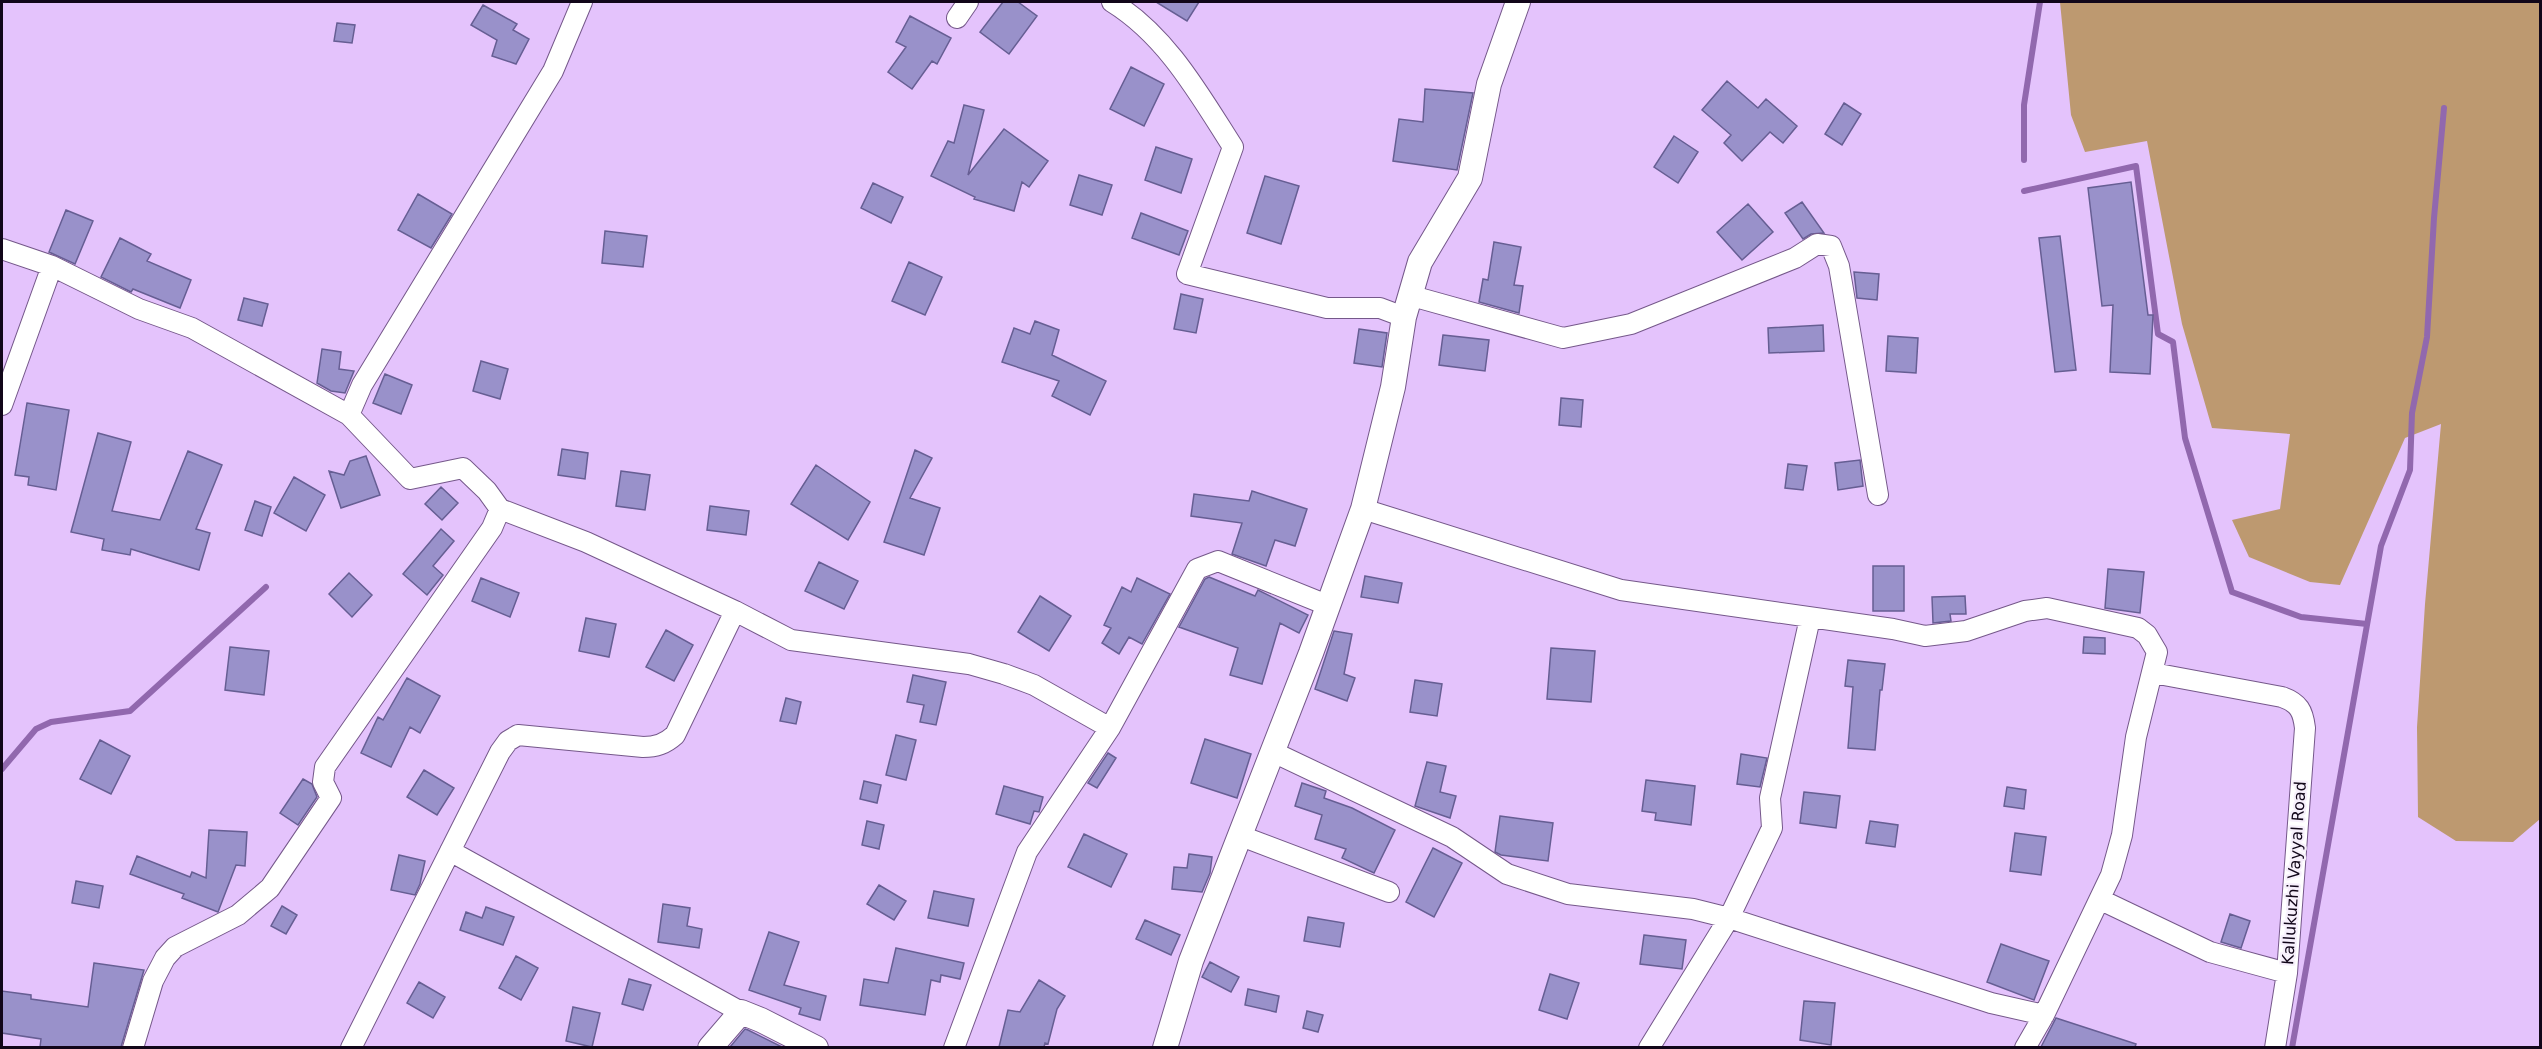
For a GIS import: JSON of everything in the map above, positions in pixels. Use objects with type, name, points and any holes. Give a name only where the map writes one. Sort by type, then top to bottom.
[{"type":"street","points":[[349,415],[366,378],[553,71],[582,2]]},
{"type":"street","points":[[957,18],[968,2]]},
{"type":"street","points":[[1112,2],[1131,13],[1183,69],[1233,147],[1187,274],[1327,308],[1408,307],[1563,338],[1630,324],[1795,258],[1817,244],[1831,246],[1839,266],[1878,495]]},
{"type":"street","points":[[1165,1047],[1191,961],[1311,653],[1326,605],[1363,509],[1420,262],[1470,178],[1489,84],[1518,2]]},
{"type":"street","points":[[2,249],[52,266],[139,309],[192,328],[349,415],[411,479],[463,468],[487,491],[500,509],[586,542],[735,611],[791,640],[969,664],[1034,685],[1110,728]]},
{"type":"street","points":[[2,405],[52,266]]},
{"type":"street","points":[[133,1047],[153,981],[165,958],[175,947],[238,915],[270,888],[331,798],[323,782],[325,767],[492,528],[500,509]]},
{"type":"street","points":[[1363,509],[1621,590],[1893,629],[1925,636],[1966,631],[2025,611],[2048,608],[2138,628],[2147,635],[2157,652],[2136,737],[2119,850],[2101,900],[2044,1015],[2025,1047]]},
{"type":"street","points":[[954,1047],[1027,852],[1110,728],[1197,569],[1218,561],[1326,605]]},
{"type":"street","points":[[351,1047],[500,752],[508,741],[518,735],[643,747],[654,747],[666,743],[675,735],[735,611]]},
{"type":"street","points":[[1649,1047],[1729,918],[1772,828],[1770,798],[1810,618]]},
{"type":"street","name":"Kallukuzhi Vayyal Road","points":[[2153,673],[2294,701],[2303,713],[2305,728],[2287,973],[2275,1047]]},
{"type":"street","points":[[1273,752],[1452,837],[1507,874],[1568,894],[1693,909],[1729,918],[1991,1003],[2044,1015]]},
{"type":"street","points":[[1241,836],[1389,892]]},
{"type":"street","points":[[450,851],[741,1012],[816,1047]]},
{"type":"street","points":[[2101,900],[2210,952],[2287,973]]},
{"type":"street","points":[[710,1047],[741,1012]]},
{"type":"shaded area","points":[[2060,2],[2540,2],[2540,819],[2513,842],[2456,841],[2418,817],[2417,727],[2441,424],[2405,438],[2340,585],[2310,582],[2249,557],[2232,520],[2280,509],[2290,434],[2212,428],[2182,324],[2147,141],[2085,152],[2071,115]]},
{"type":"building","points":[[1003,2],[1018,2],[1037,16],[1009,54],[980,32]]},
{"type":"building","points":[[1156,2],[1199,2],[1187,21]]},
{"type":"building","points":[[483,5],[517,24],[513,30],[529,39],[516,64],[492,56],[497,40],[471,25]]},
{"type":"building","points":[[910,16],[951,38],[937,64],[932,61],[912,89],[888,72],[906,47],[896,42]]},
{"type":"building","points":[[337,23],[355,25],[352,43],[334,41]]},
{"type":"building","points":[[1131,67],[1164,84],[1144,126],[1110,109]]},
{"type":"building","points":[[1727,81],[1758,108],[1766,99],[1797,126],[1783,143],[1770,132],[1742,161],[1724,143],[1731,135],[1702,110]]},
{"type":"building","points":[[1425,89],[1473,93],[1457,170],[1393,161],[1399,119],[1423,122]]},
{"type":"building","points":[[1844,103],[1861,114],[1842,145],[1825,134]]},
{"type":"building","points":[[964,105],[984,110],[968,175],[1004,129],[1048,161],[1029,187],[1022,182],[1014,211],[974,199],[975,197],[931,176],[948,141],[954,143]]},
{"type":"building","points":[[1674,136],[1698,152],[1678,183],[1654,167]]},
{"type":"building","points":[[1156,147],[1192,159],[1181,193],[1145,180]]},
{"type":"building","points":[[1079,175],[1112,185],[1102,215],[1070,205]]},
{"type":"building","points":[[1265,176],[1299,186],[1281,244],[1247,233]]},
{"type":"building","points":[[2131,182],[2148,315],[2153,315],[2150,374],[2110,372],[2113,305],[2102,306],[2088,188]]},
{"type":"building","points":[[873,183],[903,197],[891,223],[861,208]]},
{"type":"building","points":[[418,194],[452,214],[431,248],[398,230]]},
{"type":"building","points":[[1802,202],[1824,233],[1811,234],[1803,239],[1785,213]]},
{"type":"building","points":[[1748,204],[1773,232],[1742,260],[1717,232]]},
{"type":"building","points":[[66,210],[93,221],[75,264],[49,252]]},
{"type":"building","points":[[1141,213],[1188,231],[1179,255],[1132,238]]},
{"type":"building","points":[[605,231],[647,236],[643,267],[602,263]]},
{"type":"building","points":[[2060,236],[2076,370],[2055,372],[2039,238]]},
{"type":"building","points":[[120,238],[151,254],[147,261],[191,280],[180,308],[133,289],[131,292],[101,277]]},
{"type":"building","points":[[1494,242],[1521,247],[1514,285],[1523,286],[1519,313],[1479,302],[1483,279],[1488,280]]},
{"type":"building","points":[[909,262],[942,277],[925,315],[892,301]]},
{"type":"building","points":[[1854,272],[1879,274],[1877,300],[1857,298]]},
{"type":"building","points":[[1181,294],[1203,299],[1196,333],[1174,329]]},
{"type":"building","points":[[244,298],[268,304],[262,326],[238,320]]},
{"type":"building","points":[[1035,321],[1059,330],[1052,355],[1106,381],[1090,415],[1052,396],[1059,381],[1002,362],[1014,328],[1030,334]]},
{"type":"building","points":[[1823,325],[1824,351],[1769,353],[1768,328]]},
{"type":"building","points":[[1359,329],[1387,333],[1382,367],[1354,363]]},
{"type":"building","points":[[1443,335],[1489,340],[1485,371],[1439,365]]},
{"type":"building","points":[[1888,336],[1918,338],[1916,373],[1886,371]]},
{"type":"building","points":[[322,349],[341,352],[339,369],[354,371],[345,393],[331,391],[317,383]]},
{"type":"building","points":[[481,361],[508,369],[500,399],[473,391]]},
{"type":"building","points":[[385,374],[412,385],[401,414],[373,403]]},
{"type":"building","points":[[1561,398],[1583,400],[1581,427],[1559,425]]},
{"type":"building","points":[[27,403],[69,410],[56,490],[28,485],[29,477],[15,475]]},
{"type":"building","points":[[98,433],[131,442],[112,511],[160,520],[188,451],[222,465],[196,529],[210,533],[199,570],[131,549],[130,555],[102,550],[104,539],[71,532]]},
{"type":"building","points":[[562,449],[588,453],[585,479],[558,475]]},
{"type":"building","points":[[915,450],[932,458],[910,498],[940,508],[924,555],[884,542]]},
{"type":"building","points":[[366,456],[380,495],[341,508],[329,471],[344,475],[350,461]]},
{"type":"building","points":[[1860,460],[1863,486],[1838,490],[1835,463]]},
{"type":"building","points":[[1788,464],[1807,466],[1803,490],[1785,488]]},
{"type":"building","points":[[816,465],[870,502],[848,540],[791,504]]},
{"type":"building","points":[[621,471],[650,475],[645,510],[616,506]]},
{"type":"building","points":[[294,477],[325,495],[306,531],[274,513]]},
{"type":"building","points":[[441,487],[458,503],[442,520],[425,504]]},
{"type":"building","points":[[1252,491],[1307,509],[1295,546],[1275,540],[1266,566],[1232,554],[1242,523],[1191,516],[1194,494],[1249,501]]},
{"type":"building","points":[[255,501],[271,507],[262,536],[245,530]]},
{"type":"building","points":[[710,506],[749,511],[746,535],[707,530]]},
{"type":"building","points":[[441,529],[454,541],[433,566],[443,575],[427,595],[403,574]]},
{"type":"building","points":[[819,562],[858,581],[844,609],[805,591]]},
{"type":"building","points":[[1873,566],[1904,566],[1904,611],[1873,611]]},
{"type":"building","points":[[2108,569],[2144,572],[2140,613],[2105,608]]},
{"type":"building","points":[[349,573],[372,595],[352,617],[329,594]]},
{"type":"building","points":[[1365,576],[1402,583],[1398,603],[1361,597]]},
{"type":"building","points":[[1209,577],[1255,596],[1258,590],[1308,615],[1299,633],[1280,623],[1262,684],[1230,675],[1238,648],[1179,627],[1205,579]]},
{"type":"building","points":[[481,578],[519,593],[510,617],[472,601]]},
{"type":"building","points":[[1137,578],[1170,594],[1142,644],[1129,637],[1119,654],[1102,643],[1111,628],[1104,625],[1122,587],[1131,592]]},
{"type":"building","points":[[1040,596],[1071,616],[1049,651],[1018,632]]},
{"type":"building","points":[[1965,596],[1966,614],[1950,614],[1951,621],[1933,623],[1932,597]]},
{"type":"building","points":[[586,618],[616,624],[609,657],[579,651]]},
{"type":"building","points":[[666,630],[693,645],[674,681],[646,667]]},
{"type":"building","points":[[1334,631],[1352,634],[1344,674],[1355,678],[1347,701],[1315,689]]},
{"type":"building","points":[[2084,637],[2105,638],[2105,654],[2083,653]]},
{"type":"building","points":[[230,647],[269,651],[264,695],[225,690]]},
{"type":"building","points":[[1551,648],[1595,651],[1591,702],[1547,699]]},
{"type":"building","points":[[1848,660],[1885,664],[1882,690],[1880,690],[1875,750],[1848,748],[1853,687],[1845,686]]},
{"type":"building","points":[[913,675],[946,682],[936,725],[920,722],[924,705],[907,702]]},
{"type":"building","points":[[407,678],[440,696],[420,733],[410,727],[391,767],[361,753],[378,717],[383,720]]},
{"type":"building","points":[[1415,680],[1442,684],[1437,716],[1410,712]]},
{"type":"building","points":[[786,698],[801,702],[796,724],[780,721]]},
{"type":"building","points":[[896,735],[916,740],[906,780],[886,775]]},
{"type":"building","points":[[1205,739],[1251,754],[1237,798],[1191,783]]},
{"type":"building","points":[[100,740],[130,756],[111,794],[80,779]]},
{"type":"building","points":[[1108,753],[1116,758],[1097,788],[1088,783]]},
{"type":"building","points":[[1741,754],[1767,758],[1760,787],[1737,784]]},
{"type":"building","points":[[1427,762],[1446,766],[1440,792],[1456,796],[1450,818],[1415,806]]},
{"type":"building","points":[[424,770],[454,788],[437,815],[407,797]]},
{"type":"building","points":[[303,779],[312,784],[317,797],[298,825],[280,813]]},
{"type":"building","points":[[1646,780],[1695,786],[1691,825],[1655,820],[1656,813],[1642,811]]},
{"type":"building","points":[[864,781],[881,785],[877,803],[860,799]]},
{"type":"building","points":[[1302,783],[1326,791],[1324,798],[1352,808],[1395,830],[1374,873],[1342,858],[1346,849],[1315,839],[1322,815],[1295,806]]},
{"type":"building","points":[[1004,786],[1043,797],[1039,812],[1034,811],[1030,824],[996,814]]},
{"type":"building","points":[[2007,787],[2026,790],[2024,809],[2004,806]]},
{"type":"building","points":[[1804,792],[1840,796],[1836,828],[1800,823]]},
{"type":"building","points":[[1500,816],[1553,823],[1548,861],[1501,855],[1495,852]]},
{"type":"building","points":[[867,821],[884,825],[879,849],[862,845]]},
{"type":"building","points":[[1870,821],[1898,825],[1895,847],[1866,843]]},
{"type":"building","points":[[209,830],[247,832],[245,866],[236,865],[218,912],[182,898],[184,894],[130,874],[137,856],[190,877],[192,872],[206,878]]},
{"type":"building","points":[[2015,833],[2046,837],[2041,875],[2010,871]]},
{"type":"building","points":[[1084,834],[1127,854],[1111,887],[1068,867]]},
{"type":"building","points":[[1433,848],[1462,863],[1434,917],[1406,902]]},
{"type":"building","points":[[1189,854],[1212,857],[1210,873],[1202,892],[1172,889],[1174,867],[1187,868]]},
{"type":"building","points":[[399,855],[425,861],[415,895],[391,890]]},
{"type":"building","points":[[76,881],[103,886],[99,908],[72,903]]},
{"type":"building","points":[[879,885],[906,901],[894,920],[867,904]]},
{"type":"building","points":[[934,891],[974,899],[968,926],[928,918]]},
{"type":"building","points":[[663,904],[690,908],[687,926],[702,929],[699,948],[658,942]]},
{"type":"building","points":[[282,906],[297,915],[286,934],[271,926]]},
{"type":"building","points":[[486,907],[514,917],[503,945],[460,930],[466,912],[482,918]]},
{"type":"building","points":[[2230,914],[2250,921],[2241,948],[2221,942]]},
{"type":"building","points":[[1308,917],[1344,923],[1340,947],[1304,941]]},
{"type":"building","points":[[1145,920],[1180,935],[1171,955],[1136,939]]},
{"type":"building","points":[[769,932],[799,942],[784,985],[826,996],[820,1020],[799,1014],[801,1008],[749,990]]},
{"type":"building","points":[[1644,935],[1686,940],[1682,969],[1640,964]]},
{"type":"building","points":[[2001,944],[2049,961],[2034,1000],[1987,982]]},
{"type":"building","points":[[896,948],[964,963],[960,979],[941,975],[940,982],[931,980],[925,1015],[860,1005],[864,979],[888,983]]},
{"type":"building","points":[[516,956],[538,968],[521,1000],[499,988]]},
{"type":"building","points":[[1210,962],[1239,977],[1231,992],[1202,977]]},
{"type":"building","points":[[94,963],[144,970],[121,1047],[40,1047],[41,1039],[2,1033],[2,991],[31,995],[31,999],[88,1007]]},
{"type":"building","points":[[1550,974],[1579,983],[1567,1019],[1539,1010]]},
{"type":"building","points":[[629,979],[651,985],[643,1010],[622,1004]]},
{"type":"building","points":[[1039,980],[1065,996],[1057,1009],[1048,1044],[1045,1043],[1044,1047],[999,1047],[1008,1010],[1020,1012]]},
{"type":"building","points":[[419,982],[445,997],[433,1018],[407,1003]]},
{"type":"building","points":[[1248,989],[1279,996],[1276,1012],[1245,1005]]},
{"type":"building","points":[[1804,1001],[1835,1003],[1831,1045],[1800,1040]]},
{"type":"building","points":[[573,1007],[600,1013],[592,1047],[566,1041]]},
{"type":"building","points":[[1307,1011],[1323,1015],[1318,1032],[1303,1028]]},
{"type":"building","points":[[2056,1018],[2136,1044],[2135,1047],[2041,1047]]},
{"type":"building","points":[[745,1029],[748,1030],[782,1047],[730,1047]]},
{"type":"waterway","points":[[2024,160],[2024,105],[2040,2]]},
{"type":"waterway","points":[[2292,1048],[2381,546],[2410,470],[2412,413],[2427,337],[2434,218],[2444,108]]},
{"type":"waterway","points":[[2024,191],[2136,166],[2158,334],[2173,342],[2185,438],[2232,592],[2301,617],[2367,624]]},
{"type":"waterway","points":[[2,769],[36,729],[51,722],[130,711],[266,587]]}]
